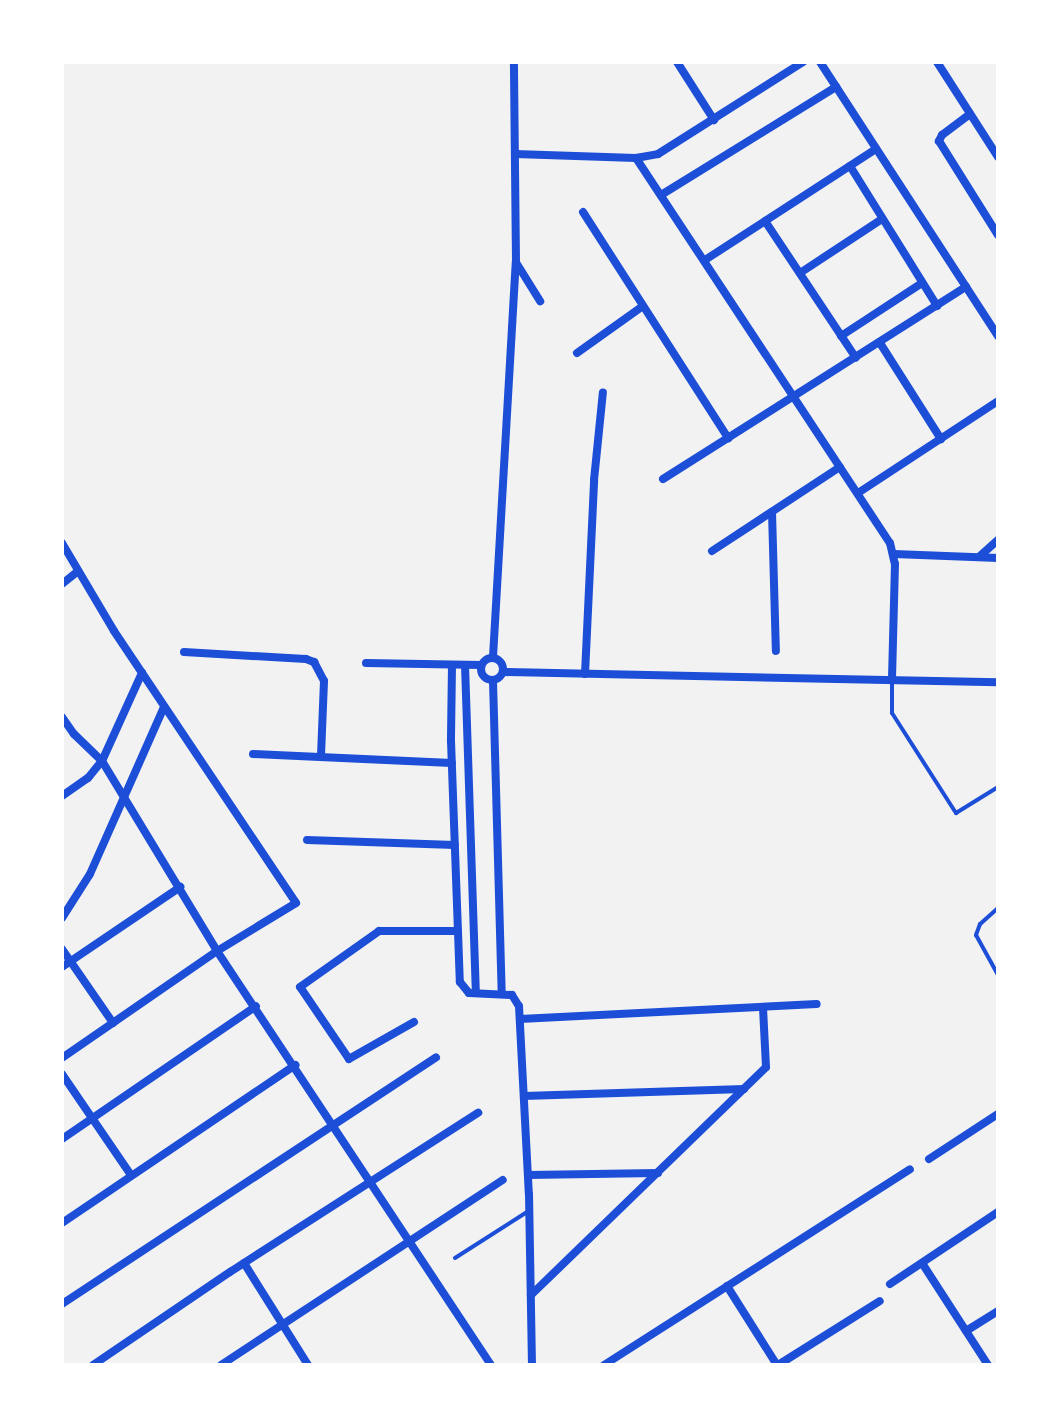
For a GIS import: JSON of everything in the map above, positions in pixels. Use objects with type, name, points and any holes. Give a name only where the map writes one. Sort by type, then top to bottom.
[{"type":"street","points":[[493,657],[516,262],[514,62]]},
{"type":"street","points":[[677,62],[714,120]]},
{"type":"street","points":[[515,154],[636,158],[666,150],[803,62]]},
{"type":"street","points":[[820,62],[998,336]]},
{"type":"street","points":[[937,62],[998,157]]},
{"type":"street","points":[[661,195],[836,87]]},
{"type":"street","points":[[970,114],[942,135],[939,141],[998,235]]},
{"type":"street","points":[[705,260],[876,149]]},
{"type":"street","points":[[636,158],[858,493],[894,554],[892,680]]},
{"type":"street","points":[[850,166],[937,306]]},
{"type":"street","points":[[583,212],[728,438]]},
{"type":"street","points":[[800,273],[882,219]]},
{"type":"street","points":[[765,221],[856,358]]},
{"type":"street","points":[[516,262],[540,301]]},
{"type":"street","points":[[841,336],[922,283]]},
{"type":"street","points":[[663,479],[966,287]]},
{"type":"street","points":[[577,353],[643,306]]},
{"type":"street","points":[[880,343],[941,439]]},
{"type":"street","points":[[585,674],[594,480],[603,392]]},
{"type":"street","points":[[858,493],[998,401]]},
{"type":"street","points":[[712,551],[840,467]]},
{"type":"street","points":[[772,512],[776,651]]},
{"type":"street","points":[[980,556],[998,540]]},
{"type":"street","points":[[62,543],[77,572],[164,707],[296,903],[217,951],[62,1058]]},
{"type":"street","points":[[894,554],[998,558]]},
{"type":"street","points":[[62,584],[77,572]]},
{"type":"street","points":[[184,652],[314,662],[324,681],[321,757]]},
{"type":"street","points":[[366,663],[481,665],[493,657]]},
{"type":"street","points":[[493,657],[503,665],[504,672]]},
{"type":"street","points":[[452,665],[452,763],[462,987],[476,993],[516,997],[520,1019],[528,1175],[532,1365]]},
{"type":"street","points":[[465,665],[476,993]]},
{"type":"street","points":[[481,665],[485,679],[493,681]]},
{"type":"street","points":[[493,681],[504,672],[998,682]]},
{"type":"street","points":[[62,796],[88,778],[102,761],[142,673]]},
{"type":"street","points":[[493,681],[502,994]]},
{"type":"street","points":[[62,918],[90,874],[164,707]]},
{"type":"street","points":[[62,717],[74,734],[102,761],[217,951],[491,1365]]},
{"type":"street","points":[[253,754],[452,763]]},
{"type":"street","points":[[307,840],[455,845]]},
{"type":"street","points":[[62,967],[180,887]]},
{"type":"street","points":[[414,1022],[349,1059],[300,987],[379,931],[458,931]]},
{"type":"street","points":[[62,949],[113,1023]]},
{"type":"street","points":[[520,1019],[817,1004]]},
{"type":"street","points":[[62,1139],[256,1006]]},
{"type":"street","points":[[531,1295],[762,1072],[768,1060],[763,1007]]},
{"type":"street","points":[[62,1304],[436,1057]]},
{"type":"street","points":[[62,1223],[295,1065]]},
{"type":"street","points":[[62,1074],[131,1175]]},
{"type":"street","points":[[524,1096],[745,1089]]},
{"type":"street","points":[[93,1365],[244,1263],[478,1113]]},
{"type":"street","points":[[929,1159],[998,1114]]},
{"type":"street","points":[[604,1365],[910,1169]]},
{"type":"street","points":[[528,1175],[658,1173]]},
{"type":"street","points":[[221,1365],[503,1180]]},
{"type":"street","points":[[890,1284],[998,1212]]},
{"type":"street","points":[[244,1263],[308,1365]]},
{"type":"street","points":[[922,1263],[988,1365]]},
{"type":"street","points":[[727,1286],[777,1365],[880,1301]]},
{"type":"street","points":[[966,1331],[998,1311]]},
{"type":"lane","points":[[892,680],[892,713],[956,813],[998,787]]},
{"type":"lane","points":[[998,908],[980,924],[976,935],[998,975]]},
{"type":"lane","points":[[455,1258],[529,1210]]}]
